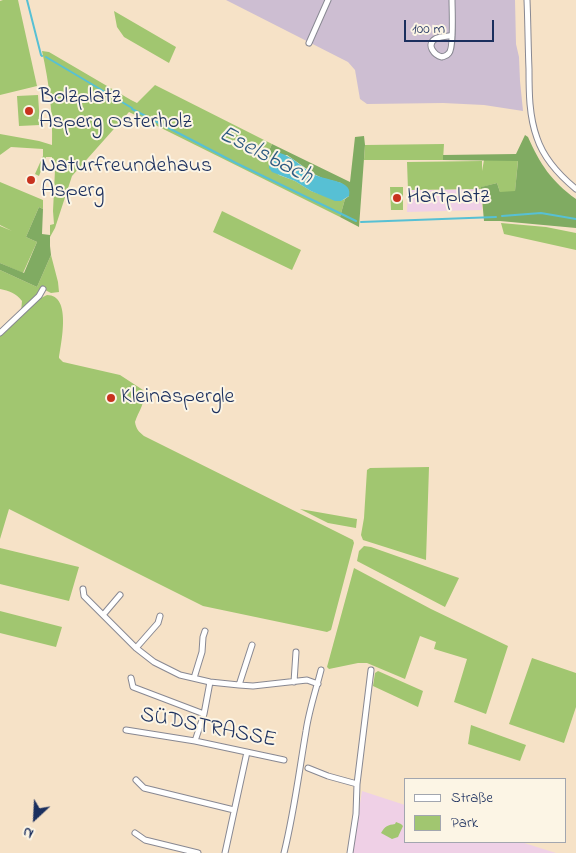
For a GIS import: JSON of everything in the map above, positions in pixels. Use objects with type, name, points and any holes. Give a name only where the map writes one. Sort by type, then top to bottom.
[{"type":"street","points":[[309,43],[328,0]]},
{"type":"street","points":[[452,0],[452,35],[452,46],[449,54],[442,57],[434,53],[432,46],[434,39],[452,35]]},
{"type":"street","points":[[527,0],[532,120],[537,139],[546,157],[562,178],[576,189]]},
{"type":"street","points":[[0,333],[39,296],[43,289]]},
{"type":"street","points":[[83,589],[84,596],[136,648],[168,670],[210,682],[239,685],[253,686],[306,680],[318,684]]},
{"type":"street","points":[[103,614],[120,595]]},
{"type":"street","points":[[136,648],[158,623],[160,616]]},
{"type":"street","points":[[194,678],[202,652],[205,630]]},
{"type":"street","points":[[239,685],[252,645]]},
{"type":"street","points":[[294,682],[296,652]]},
{"type":"street","points":[[284,853],[302,763],[306,729],[321,670]]},
{"type":"street","points":[[350,853],[356,814],[357,784],[371,670]]},
{"type":"street","points":[[131,678],[133,687],[204,714]]},
{"type":"street","points":[[195,741],[204,714],[210,682]]},
{"type":"street","name":"SÜDSTRASSE","points":[[126,730],[195,741],[284,760]]},
{"type":"street","points":[[225,853],[247,752]]},
{"type":"street","points":[[308,768],[357,784]]},
{"type":"street","points":[[136,780],[144,788],[234,810]]},
{"type":"street","points":[[135,833],[145,840],[198,853]]},
{"type":"shaded area","points":[[226,0],[515,0],[516,44],[519,57],[523,111],[484,105],[443,103],[367,104],[360,99],[355,70],[348,62]]},
{"type":"shaded area","points":[[481,189],[482,210],[407,212],[408,190]]},
{"type":"shaded area","points":[[362,791],[404,805],[404,843],[524,843],[556,853],[352,853]]},
{"type":"green space","points":[[18,0],[37,86],[0,95],[0,1]]},
{"type":"green space","points":[[114,11],[176,47],[169,63],[124,37],[117,27]]},
{"type":"green space","points":[[42,51],[49,52],[137,103],[155,85],[272,144],[267,155],[270,160],[269,164],[279,175],[295,181],[311,191],[340,201],[345,199],[340,217],[129,112],[72,176],[55,228],[50,237],[50,225],[54,224],[55,170],[51,170],[52,157],[46,157],[39,176],[35,174],[43,156],[43,149],[11,147],[0,155],[0,134],[52,145],[50,98]]},
{"type":"green space","name":"Bolzplatz Asperg Osterholz","points":[[38,95],[40,125],[19,126],[17,96]]},
{"type":"green space","points":[[525,135],[553,179],[576,199],[576,228],[484,221],[481,187],[497,183],[500,192],[515,191],[518,161],[443,160],[443,155],[516,154]]},
{"type":"green space","points":[[364,136],[359,227],[340,217],[345,199],[349,196],[341,183],[314,174],[287,155],[272,156],[270,160],[267,155],[272,144],[350,182],[355,137]]},
{"type":"green space","points":[[444,144],[443,160],[364,160],[365,145]]},
{"type":"green space","points":[[484,160],[518,160],[515,192],[500,192],[497,183],[482,187],[481,189],[408,190],[407,162],[482,161],[482,171]]},
{"type":"green space","points":[[0,182],[43,200],[43,209],[39,207],[26,237],[37,242],[23,273],[0,263],[0,226],[12,231],[0,225]]},
{"type":"green space","name":"Hartplatz","points":[[390,187],[403,187],[403,210],[391,210]]},
{"type":"green space","points":[[39,207],[43,209],[42,234],[50,235],[51,255],[37,287],[0,270],[0,263],[24,273],[37,242],[26,237]]},
{"type":"green space","points":[[222,211],[301,250],[292,270],[213,232]]},
{"type":"green space","points":[[501,223],[546,227],[576,233],[576,250],[504,234]]},
{"type":"green space","points":[[51,255],[59,292],[51,293],[43,289],[21,312],[22,301],[20,298],[0,289],[0,270],[37,287]]},
{"type":"green space","points":[[47,295],[55,297],[60,303],[62,311],[63,331],[59,358],[63,362],[120,375],[143,390],[143,402],[135,422],[136,427],[144,436],[353,540],[354,543],[331,630],[327,632],[203,606],[9,509],[0,539],[0,334],[39,299]]},
{"type":"green space","points":[[429,467],[426,560],[363,540],[361,535],[367,470],[370,468]]},
{"type":"green space","points":[[300,509],[357,519],[356,528],[328,523]]},
{"type":"green space","points":[[364,546],[459,578],[445,607],[357,561],[359,551]]},
{"type":"green space","points":[[0,548],[79,567],[69,601],[0,584]]},
{"type":"green space","points":[[354,568],[431,609],[508,646],[486,714],[454,702],[467,659],[434,649],[436,642],[420,636],[405,679],[367,663],[329,669],[327,667]]},
{"type":"green space","points":[[0,611],[62,627],[56,647],[0,633]]},
{"type":"green space","points":[[532,658],[576,673],[576,707],[564,743],[509,724]]},
{"type":"green space","points":[[378,671],[423,691],[418,707],[373,686],[375,673]]},
{"type":"green space","points":[[471,725],[526,745],[520,761],[468,744]]},
{"type":"green space","points":[[396,822],[403,826],[398,837],[392,839],[381,833],[385,827]]},
{"type":"water","points":[[280,153],[294,160],[315,175],[345,185],[349,190],[349,196],[341,201],[335,201],[272,172],[269,168],[270,160]]},
{"type":"waterway","name":"Eselsbach","points":[[27,0],[42,56]]},
{"type":"waterway","name":"Eselsbach","points":[[46,57],[132,108]]},
{"type":"waterway","name":"Eselsbach","points":[[132,109],[236,163],[356,221]]},
{"type":"waterway","name":"Eselsbach","points":[[502,216],[541,213],[576,219]]},
{"type":"waterway","name":"Eselsbach","points":[[361,222],[496,217]]},
{"type":"place","name":"Bolzplatz Asperg Osterholz","points":[[29,111]]},
{"type":"place","name":"Naturfreundehaus Asperg","points":[[31,180]]},
{"type":"place","name":"Hartplatz","points":[[397,198]]},
{"type":"place","name":"Kleinaspergle","points":[[111,398]]}]
